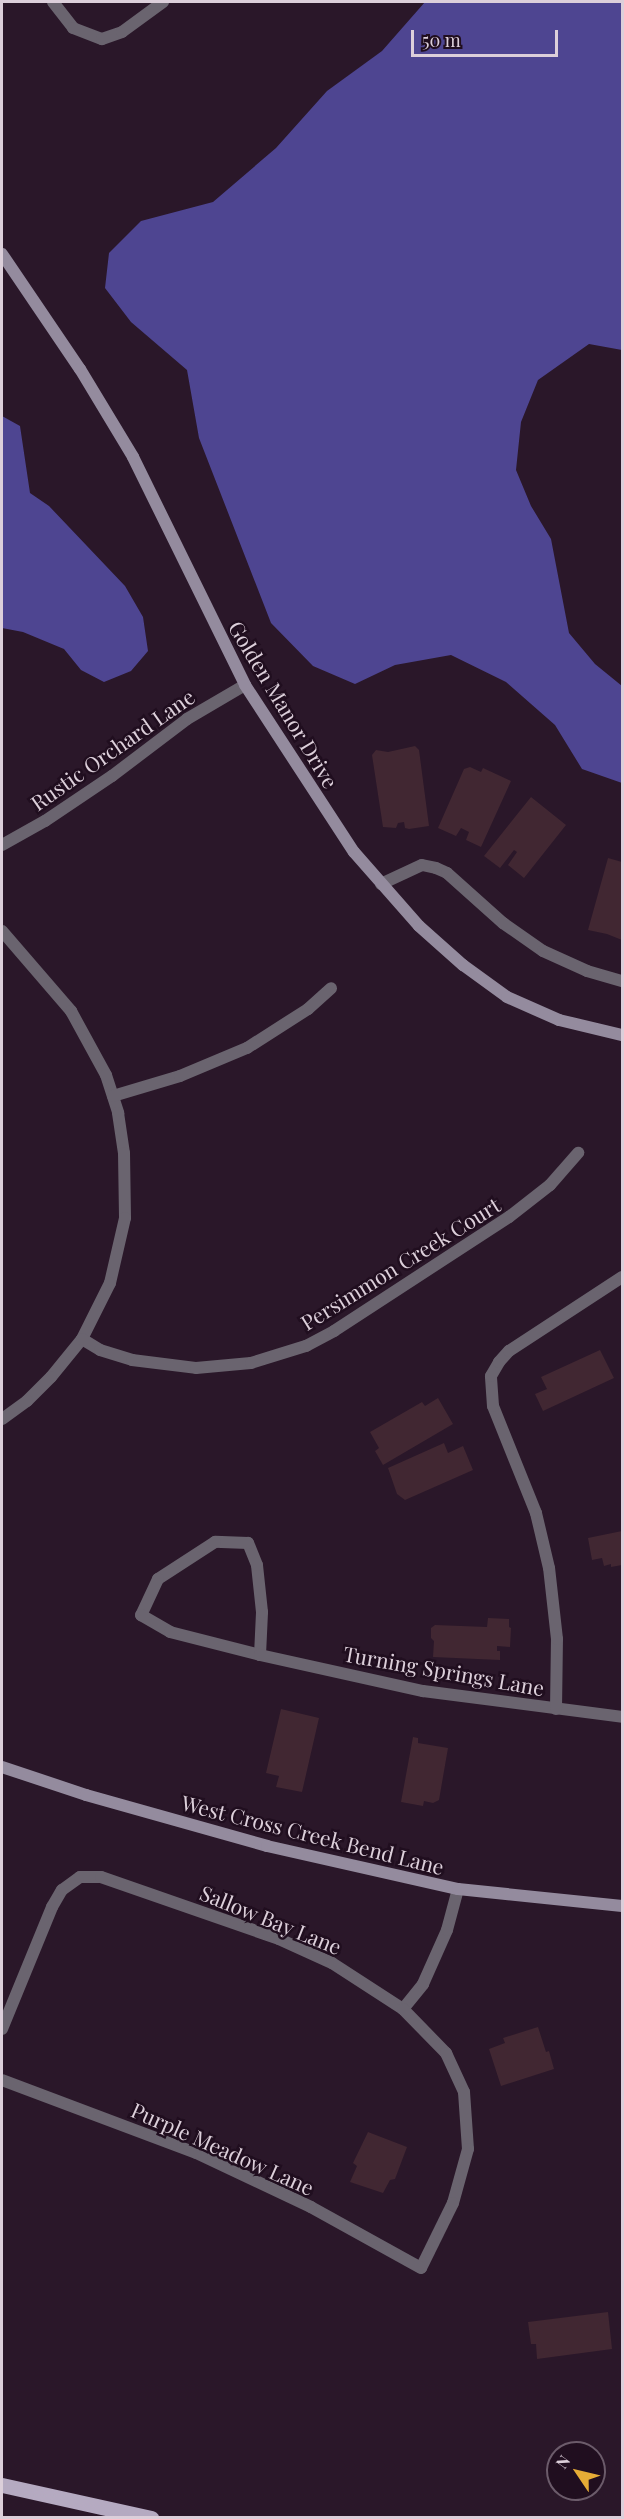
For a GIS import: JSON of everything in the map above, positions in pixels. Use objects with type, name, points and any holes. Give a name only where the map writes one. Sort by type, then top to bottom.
[{"type":"main road","points":[[2,2485],[151,2517]]},
{"type":"street","points":[[53,2],[73,28],[102,39],[122,32],[163,2]]},
{"type":"street","name":"Golden Manor Drive","points":[[2,254],[80,369],[133,457],[245,685],[327,813],[381,884],[419,926],[463,965],[507,997],[559,1020],[622,1035]]},
{"type":"street","name":"Rustic Orchard Lane","points":[[2,845],[45,821],[187,719],[245,685]]},
{"type":"street","points":[[381,884],[422,865],[436,868],[447,873],[503,923],[543,951],[587,971],[622,981]]},
{"type":"street","points":[[2,931],[71,1011],[90,1041],[113,1096],[124,1153],[125,1218],[110,1283],[82,1339],[51,1377],[27,1401],[2,1419]]},
{"type":"street","points":[[113,1096],[180,1076],[247,1048],[308,1009],[331,988]]},
{"type":"street","name":"Persimmon Creek Court","points":[[82,1339],[100,1350],[132,1360],[196,1368],[251,1363],[306,1346],[352,1319],[524,1207],[550,1185],[578,1153]]},
{"type":"street","points":[[556,1709],[557,1639],[549,1568],[536,1513],[493,1406],[491,1376],[508,1352],[622,1277]]},
{"type":"street","name":"Turning Springs Lane","points":[[260,1654],[262,1612],[258,1565],[248,1544],[215,1542],[158,1579],[141,1615],[171,1632],[260,1654],[423,1691],[622,1717]]},
{"type":"street","name":"West Cross Creek Bend Lane","points":[[2,1767],[86,1795],[267,1846],[458,1889],[622,1906]]},
{"type":"street","name":"Sallow Bay Lane","points":[[2,2029],[52,1907],[63,1890],[80,1877],[101,1876],[122,1882],[279,1939],[332,1963],[403,2009],[446,2053],[464,2092],[468,2150],[453,2203],[421,2268]]},
{"type":"street","points":[[403,2009],[428,1973],[447,1930],[458,1889]]},
{"type":"street","name":"Purple Meadow Lane","points":[[2,2080],[196,2153],[310,2207],[421,2268]]},
{"type":"shaded area","points":[[425,2],[622,2],[622,350],[589,344],[538,380],[521,422],[516,470],[531,506],[551,539],[569,633],[595,664],[622,686],[622,783],[582,769],[555,725],[506,682],[451,655],[395,665],[355,684],[313,666],[271,623],[199,438],[187,370],[131,322],[105,288],[109,253],[141,221],[213,202],[276,148],[327,91],[382,51]]},
{"type":"shaded area","points":[[2,416],[20,426],[30,493],[49,506],[125,586],[143,617],[148,651],[131,671],[104,682],[81,670],[64,649],[23,632],[2,628]]},
{"type":"building","points":[[415,746],[419,750],[429,826],[409,829],[405,828],[404,822],[398,823],[396,828],[383,827],[372,755],[376,750],[388,752]]},
{"type":"building","points":[[470,767],[481,772],[483,768],[511,781],[481,847],[466,840],[469,832],[461,828],[456,836],[438,828],[464,769]]},
{"type":"building","points":[[531,797],[566,825],[524,878],[508,865],[517,852],[514,850],[500,868],[484,856]]},
{"type":"building","points":[[608,858],[622,862],[622,940],[588,930]]},
{"type":"building","points":[[600,1350],[614,1378],[543,1411],[535,1394],[547,1389],[541,1377]]},
{"type":"building","points":[[438,1398],[453,1424],[383,1465],[375,1451],[379,1448],[370,1432],[422,1402],[425,1406]]},
{"type":"building","points":[[444,1443],[448,1453],[463,1446],[473,1470],[405,1500],[397,1494],[388,1468]]},
{"type":"building","points":[[622,1531],[622,1565],[604,1566],[602,1558],[592,1560],[588,1538]]},
{"type":"building","points":[[488,1618],[509,1619],[510,1647],[497,1646],[497,1651],[500,1651],[500,1660],[433,1657],[434,1641],[431,1638],[431,1628],[435,1625],[487,1627]]},
{"type":"building","points":[[281,1709],[319,1718],[302,1792],[276,1787],[279,1776],[266,1773]]},
{"type":"building","points":[[413,1737],[418,1738],[418,1743],[448,1748],[439,1800],[433,1803],[424,1801],[423,1806],[401,1802]]},
{"type":"building","points":[[538,2027],[554,2069],[501,2086],[489,2049],[505,2043],[503,2038]]},
{"type":"building","points":[[368,2132],[407,2147],[395,2179],[390,2180],[383,2193],[350,2182],[357,2166],[353,2163]]},
{"type":"building","points":[[608,2312],[612,2349],[537,2359],[536,2344],[531,2344],[528,2322]]}]
